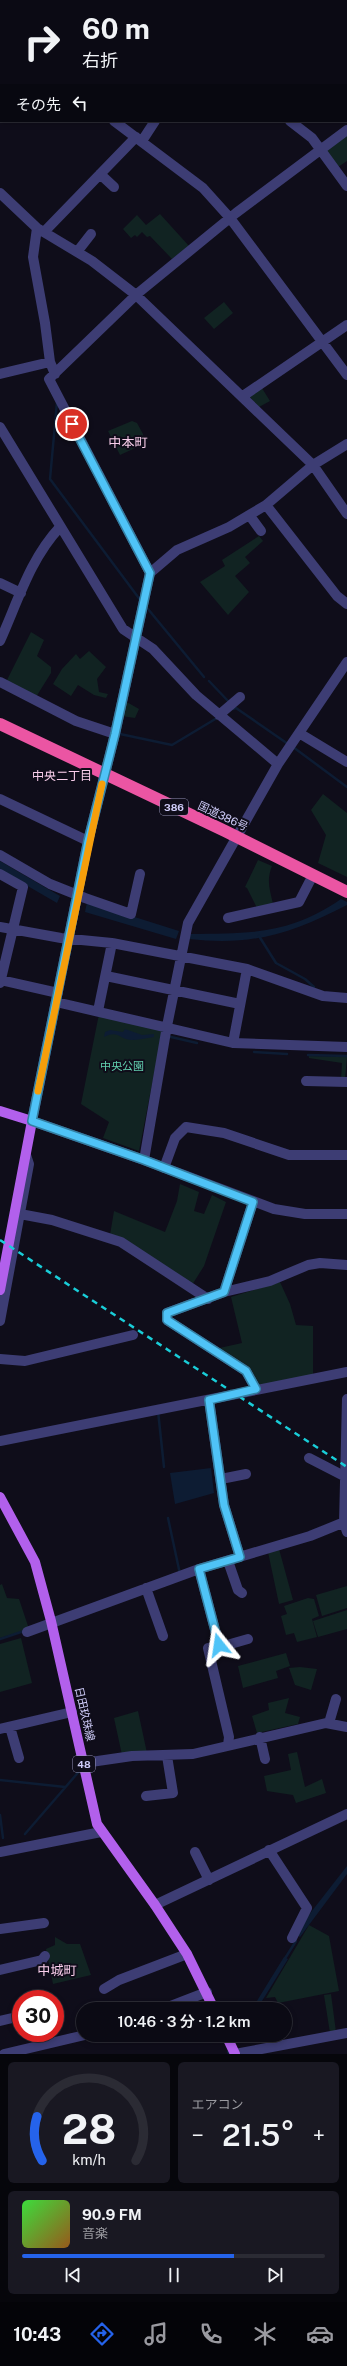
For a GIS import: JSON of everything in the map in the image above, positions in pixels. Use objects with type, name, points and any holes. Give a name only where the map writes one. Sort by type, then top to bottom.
[{"type":"highway","name":"国道386号","points":[[0,724],[237,837],[347,892]]},
{"type":"main road","points":[[0,1111],[32,1121],[0,1290]]},
{"type":"main road","name":"日田玖珠線","points":[[0,1497],[30,1550],[52,1622],[97,1824],[101,1832],[155,1905],[187,1954],[211,2002]]},
{"type":"main road","points":[[229,2042],[235,2054]]},
{"type":"street","points":[[115,122],[203,188],[230,218],[347,375]]},
{"type":"street","points":[[55,374],[50,362],[45,323],[33,257],[41,230],[139,139],[154,122]]},
{"type":"street","points":[[291,122],[312,138],[347,186]]},
{"type":"street","points":[[150,573],[49,379],[136,295],[230,218],[347,130]]},
{"type":"street","points":[[100,174],[114,187]]},
{"type":"street","points":[[0,193],[41,230],[77,252],[136,295],[243,396],[313,466],[347,514]]},
{"type":"street","points":[[77,252],[91,234]]},
{"type":"street","points":[[243,396],[347,324]]},
{"type":"street","points":[[0,374],[50,362]]},
{"type":"street","points":[[1,431],[123,629],[153,649],[219,715],[278,764]]},
{"type":"street","points":[[347,444],[313,466],[266,505],[250,516],[177,550],[150,573],[115,734],[88,841],[32,1121],[144,1160],[274,1209],[305,1214],[347,1214]]},
{"type":"street","points":[[266,505],[337,596],[347,604]]},
{"type":"street","points":[[250,516],[260,531]]},
{"type":"street","points":[[0,641],[21,593],[25,579],[45,543],[60,527]]},
{"type":"street","points":[[0,583],[21,593]]},
{"type":"street","points":[[144,1160],[167,1026],[187,928],[278,764],[347,662]]},
{"type":"street","points":[[0,682],[76,720],[115,734]]},
{"type":"street","points":[[219,715],[235,702]]},
{"type":"street","points":[[299,733],[347,762]]},
{"type":"street","points":[[0,799],[88,841]]},
{"type":"street","points":[[0,855],[50,884],[131,914],[140,874]]},
{"type":"street","points":[[0,874],[23,887],[0,981],[98,1010],[233,1043],[347,1047]]},
{"type":"street","points":[[228,918],[298,902],[313,875]]},
{"type":"street","points":[[0,927],[69,939],[112,943],[247,969],[323,996],[347,998]]},
{"type":"street","points":[[98,1010],[112,943]]},
{"type":"street","points":[[233,1043],[247,969]]},
{"type":"street","points":[[106,976],[240,1004]]},
{"type":"street","points":[[306,1081],[347,1082]]},
{"type":"street","points":[[164,1168],[176,1138],[186,1126],[224,1134],[289,1155],[347,1155]]},
{"type":"street","points":[[0,1321],[29,1164],[26,1155]]},
{"type":"street","points":[[224,1292],[253,1202]]},
{"type":"street","points":[[20,1214],[52,1220],[121,1242],[208,1299]]},
{"type":"street","points":[[256,1389],[246,1371],[167,1320],[167,1313],[224,1292],[270,1281],[308,1265],[320,1263],[347,1265]]},
{"type":"street","points":[[0,1359],[25,1361],[133,1335]]},
{"type":"street","points":[[0,1441],[347,1372]]},
{"type":"street","points":[[27,1632],[199,1569],[346,1525],[347,1399]]},
{"type":"street","points":[[209,1400],[224,1505],[240,1557]]},
{"type":"street","points":[[308,1458],[346,1477]]},
{"type":"street","points":[[221,1479],[246,1474]]},
{"type":"street","points":[[228,1561],[238,1590],[242,1593]]},
{"type":"street","points":[[199,1569],[219,1645]]},
{"type":"street","points":[[146,1588],[163,1636]]},
{"type":"street","points":[[228,1745],[229,1737],[208,1648],[219,1645],[220,1648],[248,1639]]},
{"type":"street","points":[[330,1723],[336,1698]]},
{"type":"street","points":[[19,1758],[5,1728],[72,1712]]},
{"type":"street","points":[[84,1763],[132,1756],[193,1754],[260,1737],[330,1723],[347,1727]]},
{"type":"street","points":[[260,1737],[265,1759]]},
{"type":"street","points":[[146,1796],[173,1793],[167,1756]]},
{"type":"street","points":[[155,1905],[347,1814]]},
{"type":"street","points":[[0,1852],[101,1832]]},
{"type":"street","points":[[269,1850],[307,1908],[292,1938]]},
{"type":"street","points":[[195,1852],[209,1880]]},
{"type":"street","points":[[0,1929],[44,1923]]},
{"type":"street","points":[[104,1989],[119,1980],[187,1954]]},
{"type":"street","points":[[0,1970],[42,1960],[45,1956]]},
{"type":"street","points":[[181,2002],[207,1992]]},
{"type":"street","points":[[0,2020],[12,2018]]},
{"type":"street","points":[[235,2054],[347,2033]]},
{"type":"street","points":[[4,2054],[76,2037]]},
{"type":"green space","points":[[347,131],[347,161],[335,169],[321,149]]},
{"type":"green space","points":[[160,214],[189,246],[172,259],[150,236],[147,237],[142,232],[137,237],[135,235],[131,238],[123,229],[137,215],[146,225]]},
{"type":"green space","points":[[224,302],[233,313],[214,329],[204,318]]},
{"type":"green space","points":[[260,385],[270,401],[259,407],[247,394]]},
{"type":"green space","points":[[132,421],[137,423],[143,434],[144,444],[120,455],[108,431]]},
{"type":"green space","points":[[259,536],[263,541],[245,557],[250,563],[235,576],[249,592],[228,615],[200,582],[225,566],[222,560]]},
{"type":"green space","points":[[31,632],[44,640],[37,656],[51,667],[51,673],[36,697],[6,682]]},
{"type":"green space","points":[[89,651],[106,667],[97,679],[99,692],[108,694],[106,698],[94,695],[78,685],[71,696],[53,684],[62,669],[76,654],[80,659]]},
{"type":"green space","points":[[125,701],[139,709],[135,718],[121,716]]},
{"type":"green space","points":[[323,794],[347,813],[347,877],[318,863],[326,835],[311,810]]},
{"type":"green space","points":[[258,860],[272,866],[269,881],[273,904],[257,908],[247,888],[245,887]]},
{"type":"green space","name":"中央公園","points":[[99,1014],[163,1028],[139,1151],[103,1138],[109,1122],[81,1104]]},
{"type":"green space","points":[[309,1056],[347,1057],[345,1079],[341,1080],[342,1063],[309,1058]]},
{"type":"green space","points":[[180,1184],[199,1192],[194,1211],[204,1214],[212,1195],[226,1202],[204,1266],[192,1285],[110,1235],[114,1211],[165,1232],[177,1201]]},
{"type":"green space","points":[[280,1282],[290,1304],[296,1325],[313,1326],[313,1375],[259,1386],[215,1349],[242,1343],[231,1297]]},
{"type":"green space","points":[[279,1549],[293,1600],[279,1604],[268,1552]]},
{"type":"green space","points":[[2,1584],[7,1598],[19,1599],[29,1629],[0,1638],[0,1585]]},
{"type":"green space","points":[[347,1586],[347,1608],[322,1616],[316,1595]]},
{"type":"green space","points":[[308,1598],[314,1599],[319,1616],[312,1619],[317,1637],[297,1642],[294,1633],[286,1635],[281,1616],[287,1614],[284,1606]]},
{"type":"green space","points":[[347,1610],[347,1629],[318,1637],[313,1621]]},
{"type":"green space","points":[[21,1638],[32,1683],[0,1692],[0,1644]]},
{"type":"green space","points":[[286,1653],[290,1666],[276,1671],[278,1678],[243,1688],[238,1666]]},
{"type":"green space","points":[[300,1667],[317,1669],[311,1690],[295,1685],[289,1668]]},
{"type":"green space","points":[[289,1698],[285,1713],[300,1717],[298,1724],[257,1733],[252,1716],[269,1710],[268,1703]]},
{"type":"green space","points":[[138,1711],[147,1753],[122,1755],[114,1718]]},
{"type":"green space","points":[[297,1752],[305,1787],[322,1779],[326,1793],[296,1803],[293,1795],[267,1791],[264,1776],[291,1770],[288,1754]]},
{"type":"green space","points":[[309,1925],[329,1936],[339,1991],[283,2002],[278,2002],[275,1997],[266,1998]]},
{"type":"green space","points":[[55,1937],[67,1944],[80,1944],[91,1975],[53,1984],[46,1949],[55,1945]]},
{"type":"green space","points":[[331,1994],[336,2032],[330,2033],[324,1995]]},
{"type":"water","points":[[0,861],[60,896],[57,903],[0,870]]},
{"type":"water","points":[[341,899],[347,902],[347,905],[308,924],[271,936],[232,941],[189,939],[190,934],[250,932],[286,926],[304,920]]},
{"type":"water","points":[[87,902],[179,931],[176,939],[85,912]]},
{"type":"water","points":[[125,1029],[142,1035],[154,1034],[154,1037],[131,1040],[113,1034],[104,1037],[105,1032],[110,1030],[123,1032]]},
{"type":"water","points":[[211,1468],[214,1493],[175,1504],[170,1473]]},
{"type":"water","points":[[347,1866],[347,1874],[300,1937],[297,1935],[308,1916]]},
{"type":"water","points":[[284,1957],[288,1959],[261,2002],[256,2002]]},
{"type":"waterway","points":[[57,402],[50,479],[141,601]]},
{"type":"waterway","points":[[148,609],[204,677]]},
{"type":"waterway","points":[[209,681],[229,702]]},
{"type":"waterway","points":[[233,709],[236,708],[288,744]]},
{"type":"waterway","points":[[120,734],[172,745],[217,718]]},
{"type":"waterway","points":[[293,747],[347,787]]},
{"type":"waterway","points":[[259,936],[276,963],[305,979],[314,987]]},
{"type":"waterway","points":[[171,1037],[197,1043]]},
{"type":"waterway","points":[[254,1052],[287,1054]]},
{"type":"waterway","points":[[308,1055],[347,1056]]},
{"type":"waterway","points":[[158,1411],[164,1467]]},
{"type":"waterway","points":[[168,1518],[180,1574]]},
{"type":"waterway","points":[[0,1639],[24,1631]]},
{"type":"waterway","points":[[25,1834],[82,1768]]},
{"type":"waterway","points":[[0,1780],[65,1787]]},
{"type":"waterway","points":[[0,1815],[3,1838]]},
{"type":"waterway","points":[[284,1960],[296,1941]]},
{"type":"railway","points":[[0,1240],[347,1467]]},
{"type":"slow traffic","points":[[38,1091],[88,841],[102,784]]},
{"type":"district","name":"中本町","points":[[128,442]]},
{"type":"district","name":"中央二丁目","points":[[62,776]]},
{"type":"district","name":"中城町","points":[[57,1970]]},
{"type":"route","points":[[72,424],[150,573],[115,734],[88,841],[32,1121],[144,1160],[192,1180],[253,1202],[224,1292],[167,1313],[167,1320],[246,1371],[256,1389],[209,1400],[224,1505],[240,1557],[199,1569],[219,1645]]}]
